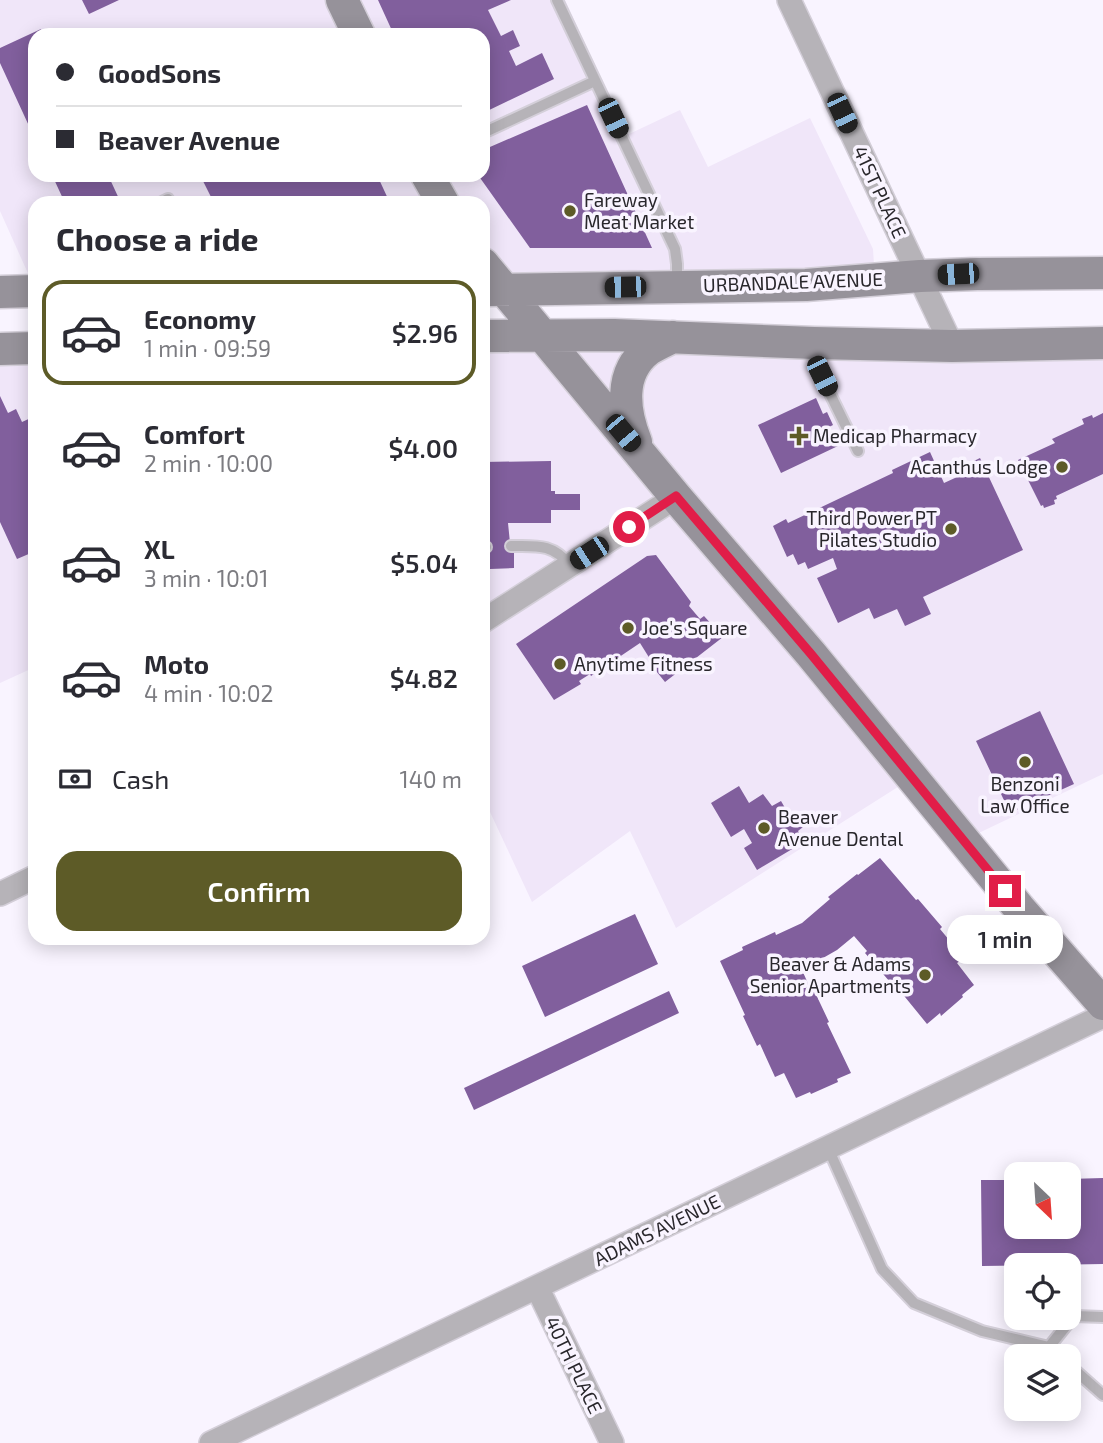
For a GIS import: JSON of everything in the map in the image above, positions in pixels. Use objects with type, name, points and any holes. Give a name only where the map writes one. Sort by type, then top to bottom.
[{"type":"street","points":[[342,0],[356,28]]},
{"type":"street","name":"41ST PLACE","points":[[789,0],[952,346]]},
{"type":"street","name":"URBANDALE AVENUE","points":[[493,290],[807,285],[977,274],[1103,274]]},
{"type":"street","points":[[493,290],[541,335],[811,654],[1019,908],[1103,1004]]},
{"type":"street","points":[[0,292],[28,291]]},
{"type":"street","points":[[490,336],[614,335],[952,346],[1103,343]]},
{"type":"street","points":[[640,453],[626,414],[628,382],[632,369],[646,351],[673,337]]},
{"type":"street","points":[[0,349],[28,348]]},
{"type":"street","points":[[490,617],[676,496]]},
{"type":"street","points":[[0,894],[28,880]]},
{"type":"street","name":"ADAMS AVENUE","points":[[211,1443],[1103,1016]]},
{"type":"street","name":"40TH PLACE","points":[[537,1287],[612,1443]]},
{"type":"lane","points":[[557,0],[675,249],[677,286]]},
{"type":"lane","points":[[490,130],[595,81]]},
{"type":"lane","points":[[814,342],[816,365],[858,451]]},
{"type":"lane","points":[[511,546],[551,549],[569,566]]},
{"type":"lane","points":[[828,1148],[882,1269],[914,1303],[982,1331],[1036,1344]]},
{"type":"lane","points":[[1051,1344],[1074,1316],[1103,1317]]},
{"type":"lane","points":[[1081,1376],[1103,1395]]},
{"type":"shaded area","points":[[0,0],[565,0],[627,135],[680,110],[708,167],[810,118],[873,249],[875,280],[490,290],[490,196],[28,196],[28,273],[0,211]]},
{"type":"shaded area","points":[[490,336],[1103,343],[1103,774],[964,840],[912,778],[676,928],[630,831],[532,902],[490,812]]},
{"type":"shaded area","points":[[28,348],[28,670],[0,683],[0,349]]},
{"type":"building","points":[[82,0],[119,0],[89,14]]},
{"type":"building","points":[[378,0],[511,0],[488,10],[501,36],[513,30],[520,46],[509,51],[516,66],[542,53],[554,79],[490,110],[490,28],[391,28]]},
{"type":"building","points":[[28,35],[28,124],[0,63],[0,48]]},
{"type":"building","name":"Fareway Meat Market","points":[[587,105],[652,248],[530,248],[483,182],[490,182],[490,147]]},
{"type":"building","points":[[55,182],[111,182],[118,196],[62,196]]},
{"type":"building","points":[[204,182],[380,182],[387,196],[210,196]]},
{"type":"building","points":[[0,396],[8,413],[16,409],[22,422],[28,419],[28,554],[17,559],[0,522]]},
{"type":"building","name":"Medicap Pharmacy","points":[[816,398],[823,414],[827,412],[833,425],[829,427],[838,446],[781,473],[758,425]]},
{"type":"building","name":"Acanthus Lodge","points":[[1103,413],[1103,474],[1056,496],[1055,504],[1044,508],[1018,460],[1055,443],[1052,439],[1084,424],[1082,419]]},
{"type":"building","name":"Third Power PT Pilates Studio","points":[[930,452],[944,483],[968,472],[964,466],[980,458],[1023,550],[923,597],[931,614],[905,626],[897,609],[874,619],[869,608],[838,623],[817,578],[837,569],[833,558],[808,569],[805,562],[798,565],[793,554],[787,557],[773,526],[786,519],[788,523],[893,473],[892,470]]},
{"type":"building","points":[[551,461],[551,491],[555,491],[555,494],[580,494],[580,510],[551,510],[551,523],[508,523],[514,568],[490,569],[490,462]]},
{"type":"building","name":"Joe's Square","points":[[656,555],[691,602],[689,606],[700,619],[704,616],[723,637],[665,682],[648,661],[650,659],[640,643],[554,700],[516,644],[647,556]]},
{"type":"building","name":"Benzoni Law Office","points":[[1040,711],[1074,784],[1010,813],[976,741]]},
{"type":"building","name":"Beaver Avenue Dental","points":[[739,786],[749,803],[763,794],[772,806],[781,801],[788,813],[794,811],[803,827],[798,831],[804,842],[757,870],[744,848],[752,843],[744,829],[731,837],[711,803]]},
{"type":"building","name":"Beaver & Adams Senior Apartments","points":[[880,858],[942,927],[940,929],[964,958],[957,963],[974,985],[941,1016],[940,1013],[927,1024],[865,953],[867,951],[854,936],[837,950],[802,970],[810,988],[812,986],[851,1073],[837,1079],[838,1082],[796,1098],[784,1073],[775,1077],[760,1044],[757,1046],[720,961],[743,950],[742,947],[802,923],[830,899],[828,897]]},
{"type":"building","points":[[635,914],[658,964],[545,1017],[522,966]]},
{"type":"building","points":[[669,991],[679,1013],[474,1110],[464,1088]]},
{"type":"building","points":[[1103,1178],[1103,1264],[1081,1264],[1081,1253],[1004,1253],[1004,1266],[982,1266],[981,1180],[1004,1180],[1004,1239],[1082,1239],[1082,1179]]},
{"type":"place","name":"Fareway Meat Market","points":[[570,211]]},
{"type":"place","name":"Medicap Pharmacy","points":[[799,436]]},
{"type":"place","name":"Acanthus Lodge","points":[[1062,467]]},
{"type":"place","name":"Third Power PT Pilates Studio","points":[[951,529]]},
{"type":"place","name":"Joe's Square","points":[[628,628]]},
{"type":"place","name":"Anytime Fitness","points":[[560,664]]},
{"type":"place","name":"Benzoni Law Office","points":[[1025,762]]},
{"type":"place","name":"Beaver Avenue Dental","points":[[764,828]]},
{"type":"place","name":"Beaver & Adams Senior Apartments","points":[[925,975]]},
{"type":"route","points":[[629,527],[676,496],[811,654],[1005,891]]}]
